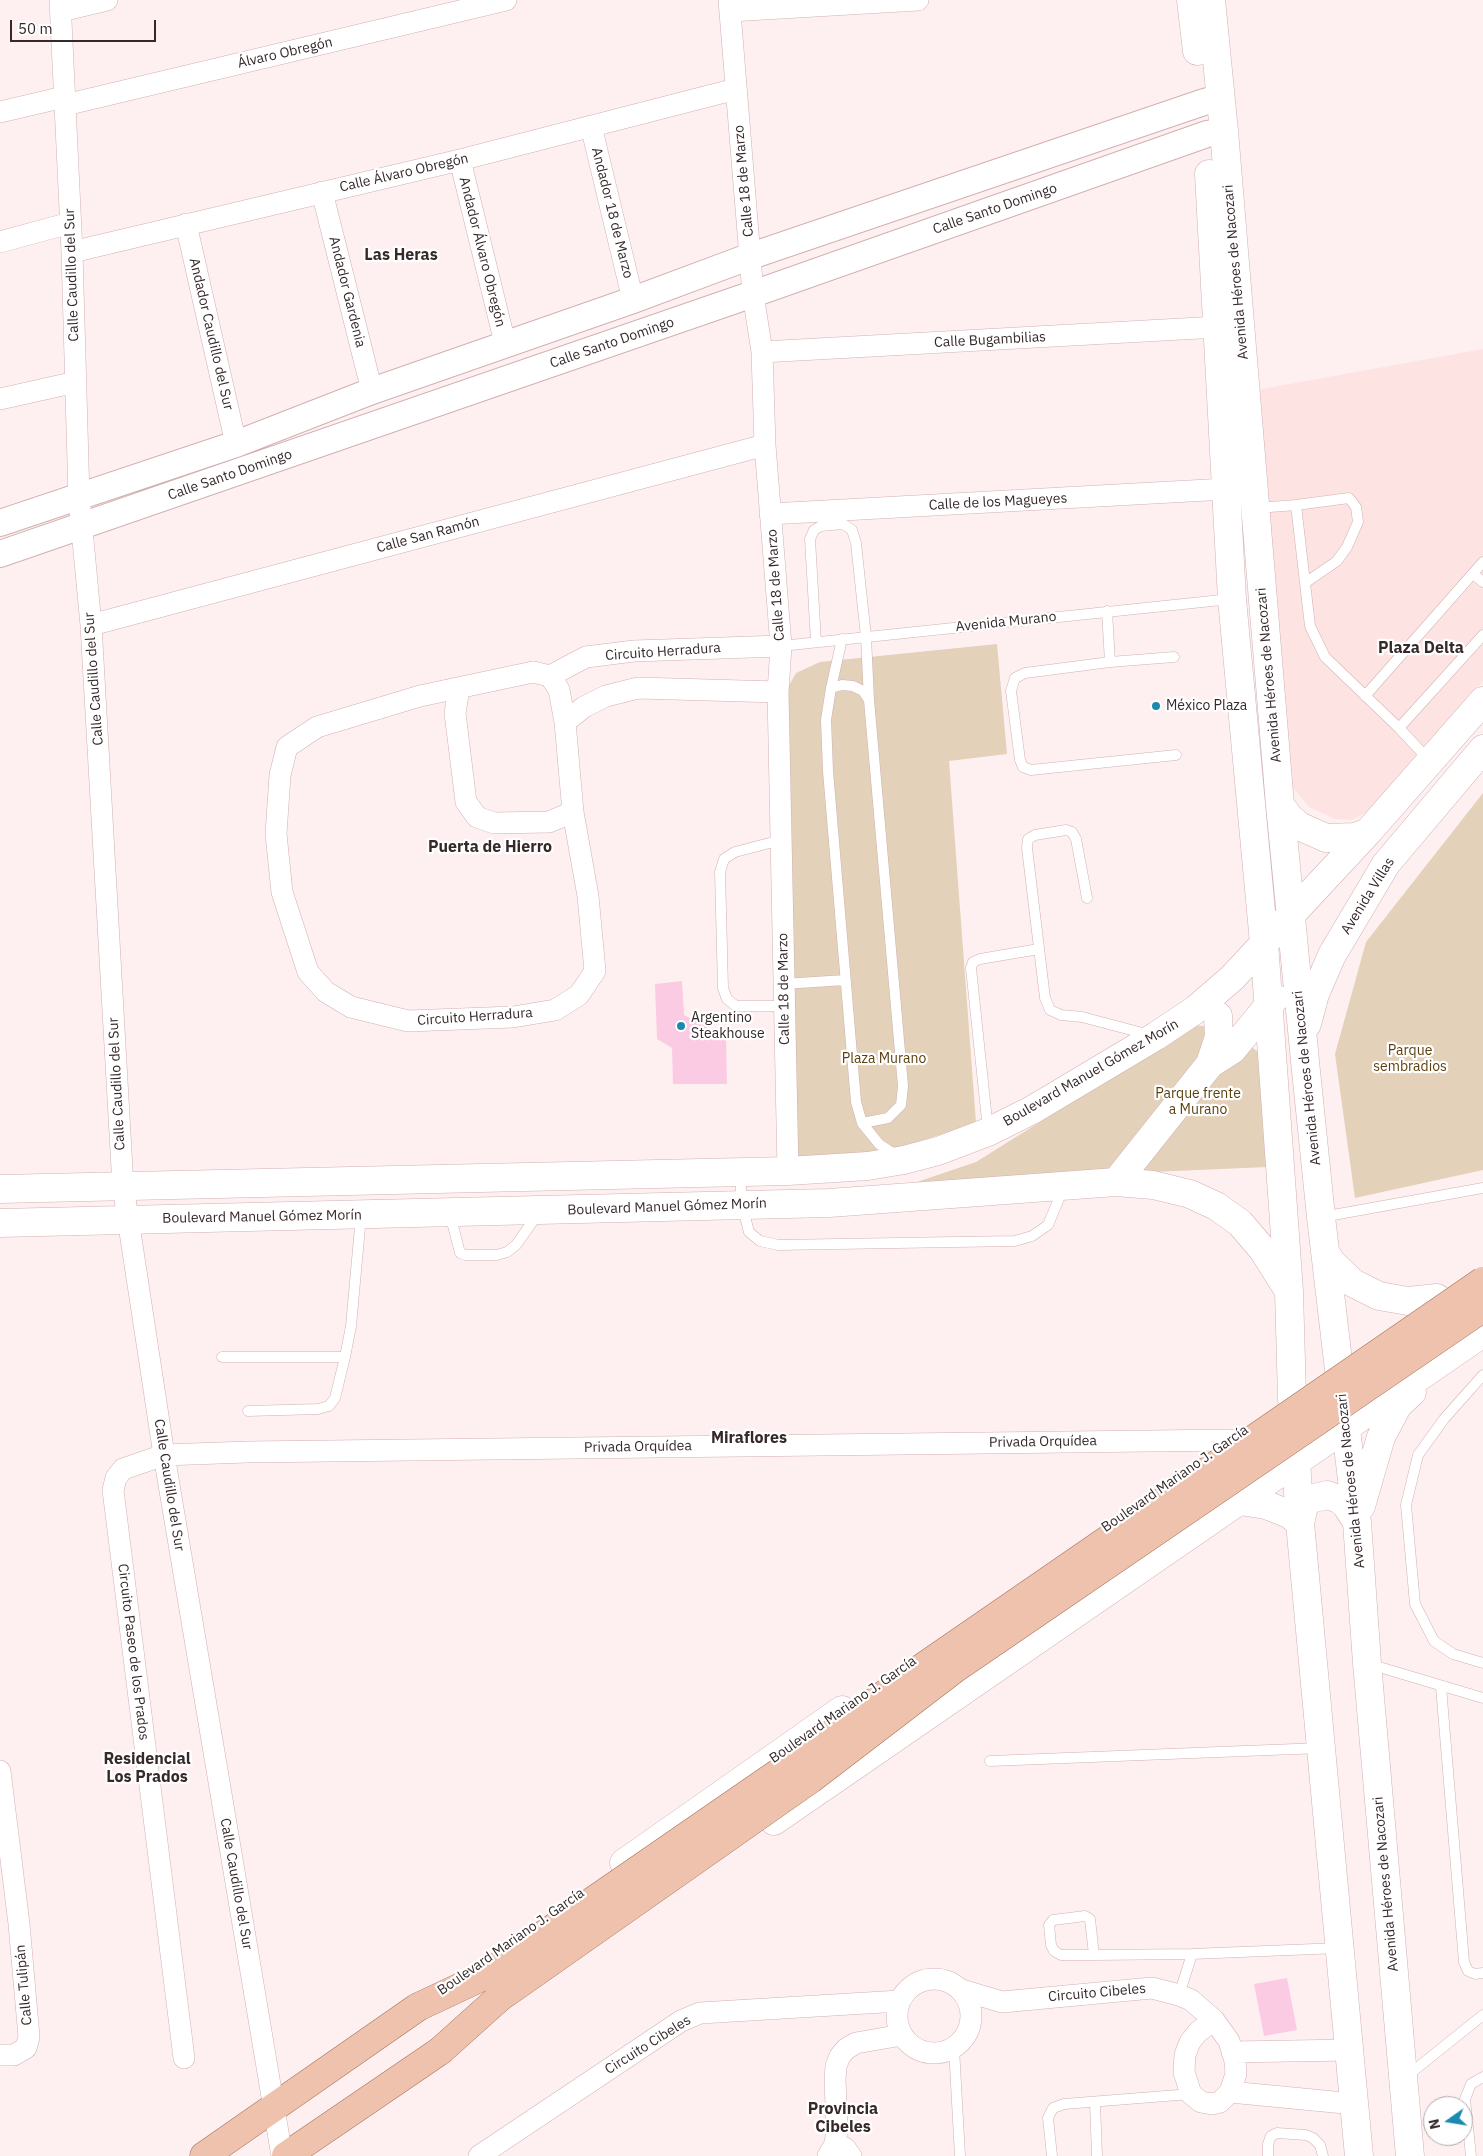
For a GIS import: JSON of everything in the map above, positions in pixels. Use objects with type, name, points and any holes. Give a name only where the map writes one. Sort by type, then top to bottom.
[{"type":"main road","name":"Avenida Héroes de Nacozari","points":[[1191,0],[1212,100]]},
{"type":"main road","name":"Avenida Héroes de Nacozari","points":[[1211,0],[1212,100],[1215,133],[1255,508],[1280,805],[1306,1071],[1321,1217],[1357,1522],[1366,1663],[1410,2156]]},
{"type":"main road","name":"Avenida Héroes de Nacozari","points":[[1215,133],[1218,327],[1232,598],[1264,943],[1289,1291],[1292,1398],[1300,1523],[1359,2156]]},
{"type":"main road","points":[[1264,943],[1368,832],[1483,701]]},
{"type":"main road","name":"Avenida Villas","points":[[1303,1037],[1315,994],[1332,955],[1386,864],[1483,749]]},
{"type":"main road","points":[[1280,805],[1299,826],[1326,838],[1355,837],[1368,832]]},
{"type":"main road","points":[[1116,1182],[1210,1064],[1232,1050],[1386,864]]},
{"type":"main road","name":"Boulevard Manuel Gómez Morín","points":[[0,1189],[788,1171],[860,1167],[904,1160],[938,1151],[988,1132],[1032,1110],[1156,1036],[1206,1013],[1232,978],[1264,943]]},
{"type":"main road","points":[[1206,1013],[1248,1030],[1306,1071]]},
{"type":"main road","points":[[1206,1013],[1219,1037],[1210,1064]]},
{"type":"main road","name":"Boulevard Manuel Gómez Morín","points":[[0,1223],[829,1203],[1116,1182],[1153,1185],[1190,1194],[1216,1206],[1240,1223],[1263,1250],[1289,1291]]},
{"type":"main road","points":[[1325,1252],[1332,1263],[1353,1283],[1379,1296],[1408,1301],[1437,1298]]},
{"type":"main road","name":"Boulevard Mariano J. García","points":[[221,2151],[274,2108],[418,2007],[1034,1576],[1483,1267]]},
{"type":"main road","points":[[418,2007],[484,1976],[794,1762],[912,1674],[1483,1282]]},
{"type":"main road","points":[[440,2051],[499,1998],[811,1779],[956,1668],[1483,1308]]},
{"type":"main road","points":[[286,2156],[1483,1333]]},
{"type":"main road","points":[[1357,1522],[1381,1437],[1398,1405],[1443,1361]]},
{"type":"main road","points":[[1240,1501],[1266,1505],[1289,1514],[1300,1523],[1304,1506],[1310,1499],[1327,1495],[1339,1499],[1357,1522]]},
{"type":"main road","points":[[1034,1576],[1068,1620]]},
{"type":"street","points":[[60,5],[107,0]]},
{"type":"street","name":"Álvaro Obregón","points":[[0,112],[64,101],[506,0]]},
{"type":"street","points":[[730,5],[918,0]]},
{"type":"street","name":"Calle Caudillo del Sur","points":[[60,5],[72,252],[79,498],[91,624],[123,1186],[164,1455],[282,2156]]},
{"type":"street","name":"Calle 18 de Marzo","points":[[730,5],[753,294],[762,352],[765,445],[781,646],[778,692],[788,1171]]},
{"type":"street","name":"Calle Álvaro Obregón","points":[[72,252],[460,160],[736,89]]},
{"type":"street","name":"Calle Santo Domingo","points":[[0,523],[236,444],[372,391],[505,343],[634,300],[751,256],[1212,100]]},
{"type":"street","name":"Andador 18 de Marzo","points":[[591,126],[634,300]]},
{"type":"street","name":"Calle Santo Domingo","points":[[0,554],[1215,133]]},
{"type":"street","name":"Andador Álvaro Obregón","points":[[460,160],[505,343]]},
{"type":"street","points":[[1003,170],[1013,202]]},
{"type":"street","name":"Andador Gardenia","points":[[322,192],[372,391]]},
{"type":"street","points":[[0,242],[70,223]]},
{"type":"street","name":"Andador Caudillo del Sur","points":[[186,224],[236,444]]},
{"type":"street","name":"Calle Bugambilias","points":[[762,352],[1218,327]]},
{"type":"street","points":[[0,399],[76,382]]},
{"type":"street","name":"Calle San Ramón","points":[[91,624],[765,445]]},
{"type":"street","name":"Calle de los Magueyes","points":[[770,514],[1226,489]]},
{"type":"street","name":"Circuito Herradura","points":[[550,676],[559,690],[564,722],[573,812],[588,896],[595,971],[579,995],[555,1010],[513,1017],[408,1022],[351,1007],[326,992],[308,972],[282,892],[276,834],[280,775],[287,747],[317,727],[420,696],[533,672],[550,676],[586,657],[625,652],[781,646]]},
{"type":"street","points":[[459,688],[455,712],[466,802],[477,817],[494,824],[550,822],[573,812]]},
{"type":"street","points":[[564,722],[584,707],[606,696],[638,688],[778,692]]},
{"type":"street","name":"Privada Orquídea","points":[[164,1455],[1232,1440]]},
{"type":"street","name":"Circuito Paseo de los Prados","points":[[164,1455],[124,1470],[116,1478],[113,1490],[184,2058]]},
{"type":"street","points":[[0,1771],[9,1924]]},
{"type":"street","name":"Calle Tulipán","points":[[0,2055],[14,2054],[26,2048],[29,2036],[9,1924]]},
{"type":"street","points":[[928,1979],[940,1979],[952,1983],[962,1990],[968,1999],[972,2019],[963,2040],[954,2048],[932,2054],[920,2051],[902,2035],[898,2024],[897,2012],[900,2001],[907,1990],[917,1983],[928,1979]]},
{"type":"street","name":"Circuito Cibeles","points":[[962,1990],[1002,2002],[1152,1988],[1190,2000],[1214,2020]]},
{"type":"street","name":"Circuito Cibeles","points":[[479,2156],[681,2021],[700,2012],[900,2001]]},
{"type":"street","points":[[969,2029],[1002,2002]]},
{"type":"street","points":[[1214,2020],[1223,2030],[1232,2052],[1236,2074],[1230,2092],[1220,2102],[1212,2104],[1201,2102],[1191,2094],[1184,2072],[1185,2055],[1190,2042],[1198,2032],[1214,2020]]},
{"type":"street","points":[[838,2152],[835,2080],[836,2066],[840,2056],[846,2049],[856,2043],[902,2035]]},
{"type":"street","points":[[1232,2052],[1350,2050]]},
{"type":"street","points":[[1230,2092],[1355,2104]]},
{"type":"lane","points":[[1255,508],[1349,498],[1356,507],[1358,522],[1347,547],[1336,560],[1305,583]]},
{"type":"lane","points":[[1296,505],[1310,626],[1325,657],[1399,728],[1431,762]]},
{"type":"lane","points":[[816,642],[810,539],[814,530],[821,526],[843,524],[852,530],[856,542],[866,637],[869,700],[903,1086],[901,1105],[888,1118],[862,1123]]},
{"type":"lane","points":[[1365,696],[1483,562]]},
{"type":"lane","points":[[1473,574],[1483,582]]},
{"type":"lane","name":"Avenida Murano","points":[[781,646],[1232,598]]},
{"type":"lane","points":[[1107,611],[1110,662]]},
{"type":"lane","points":[[1399,728],[1483,635]]},
{"type":"lane","points":[[842,639],[826,720],[828,771],[856,1102],[862,1123],[879,1144],[904,1160]]},
{"type":"lane","points":[[1174,657],[1110,662],[1026,673],[1015,678],[1011,691],[1020,760],[1023,767],[1031,770],[1176,755]]},
{"type":"lane","points":[[831,688],[842,685],[853,686],[863,691],[869,700]]},
{"type":"lane","points":[[1087,898],[1076,839],[1072,832],[1066,830],[1035,835],[1028,839],[1027,848],[1039,949],[1046,998],[1050,1010],[1061,1015],[1082,1017],[1156,1036]]},
{"type":"lane","points":[[781,840],[734,852],[724,859],[720,872],[723,988],[726,999],[736,1006],[784,1006]]},
{"type":"lane","points":[[988,1132],[971,968],[974,962],[980,959],[1039,949]]},
{"type":"lane","points":[[784,984],[846,980]]},
{"type":"lane","points":[[740,1172],[742,1205],[749,1232],[760,1240],[778,1245],[1015,1241],[1032,1236],[1048,1225],[1064,1186]]},
{"type":"lane","points":[[1321,1217],[1483,1188]]},
{"type":"lane","points":[[450,1213],[460,1253],[465,1255],[497,1255],[507,1252],[516,1245],[540,1211]]},
{"type":"lane","points":[[248,1411],[318,1409],[329,1406],[335,1398],[351,1326],[361,1215]]},
{"type":"lane","points":[[222,1357],[345,1357]]},
{"type":"lane","points":[[1483,1375],[1444,1419],[1418,1455],[1406,1504],[1415,1604],[1434,1641],[1452,1654],[1483,1663]]},
{"type":"lane","points":[[1366,1663],[1483,1698]]},
{"type":"lane","points":[[1441,1687],[1464,1962],[1468,1971],[1475,1974],[1483,1973]]},
{"type":"lane","points":[[990,1761],[1322,1748]]},
{"type":"lane","points":[[1094,1955],[1090,1919],[1085,1916],[1053,1920],[1049,1925],[1054,1951],[1060,1955],[1094,1955],[1192,1954],[1340,1948]]},
{"type":"lane","points":[[1179,1995],[1192,1954]]},
{"type":"lane","points":[[1404,2078],[1483,2016]]},
{"type":"lane","points":[[954,2048],[960,2156]]},
{"type":"lane","points":[[1471,2156],[1464,2099],[1471,2084],[1483,2077]]},
{"type":"lane","points":[[1052,2156],[1048,2118],[1053,2108],[1064,2104],[1191,2094]]},
{"type":"lane","points":[[1095,2102],[1097,2156]]},
{"type":"lane","points":[[1268,2156],[1268,2144],[1271,2136],[1277,2133],[1306,2135],[1313,2138],[1320,2145],[1323,2156]]},
{"type":"shaded area","name":"Plaza Delta","points":[[1483,349],[1483,681],[1377,807],[1352,820],[1335,819],[1309,807],[1293,788],[1289,768],[1256,390]]},
{"type":"green space","name":"Plaza Murano","points":[[997,644],[1007,754],[949,761],[976,1123],[874,1156],[798,1156],[787,689],[796,673],[820,662]]},
{"type":"green space","name":"Parque sembradios","points":[[1483,793],[1483,1170],[1355,1198],[1335,1054],[1366,942]]},
{"type":"green space","name":"Parque frente a Murano","points":[[1195,1025],[1231,1030],[1264,1057],[1268,1167],[917,1182],[976,1162]]},
{"type":"building","name":"Argentino Steakhouse","points":[[682,981],[684,1015],[726,1037],[727,1084],[673,1084],[672,1048],[657,1039],[655,984]]},
{"type":"building","points":[[1287,1978],[1297,2030],[1264,2036],[1254,1984]]},
{"type":"place","name":"México Plaza","points":[[1156,706]]},
{"type":"place","name":"Argentino Steakhouse","points":[[681,1026]]},
{"type":"district","name":"Las Heras","points":[[401,255]]},
{"type":"district","name":"Plaza Delta","points":[[1421,648]]},
{"type":"district","name":"Puerta de Hierro","points":[[490,847]]},
{"type":"district","name":"Miraflores","points":[[749,1438]]},
{"type":"district","name":"Residencial Los Prados","points":[[147,1768]]},
{"type":"district","name":"Provincia Cibeles","points":[[843,2118]]}]
